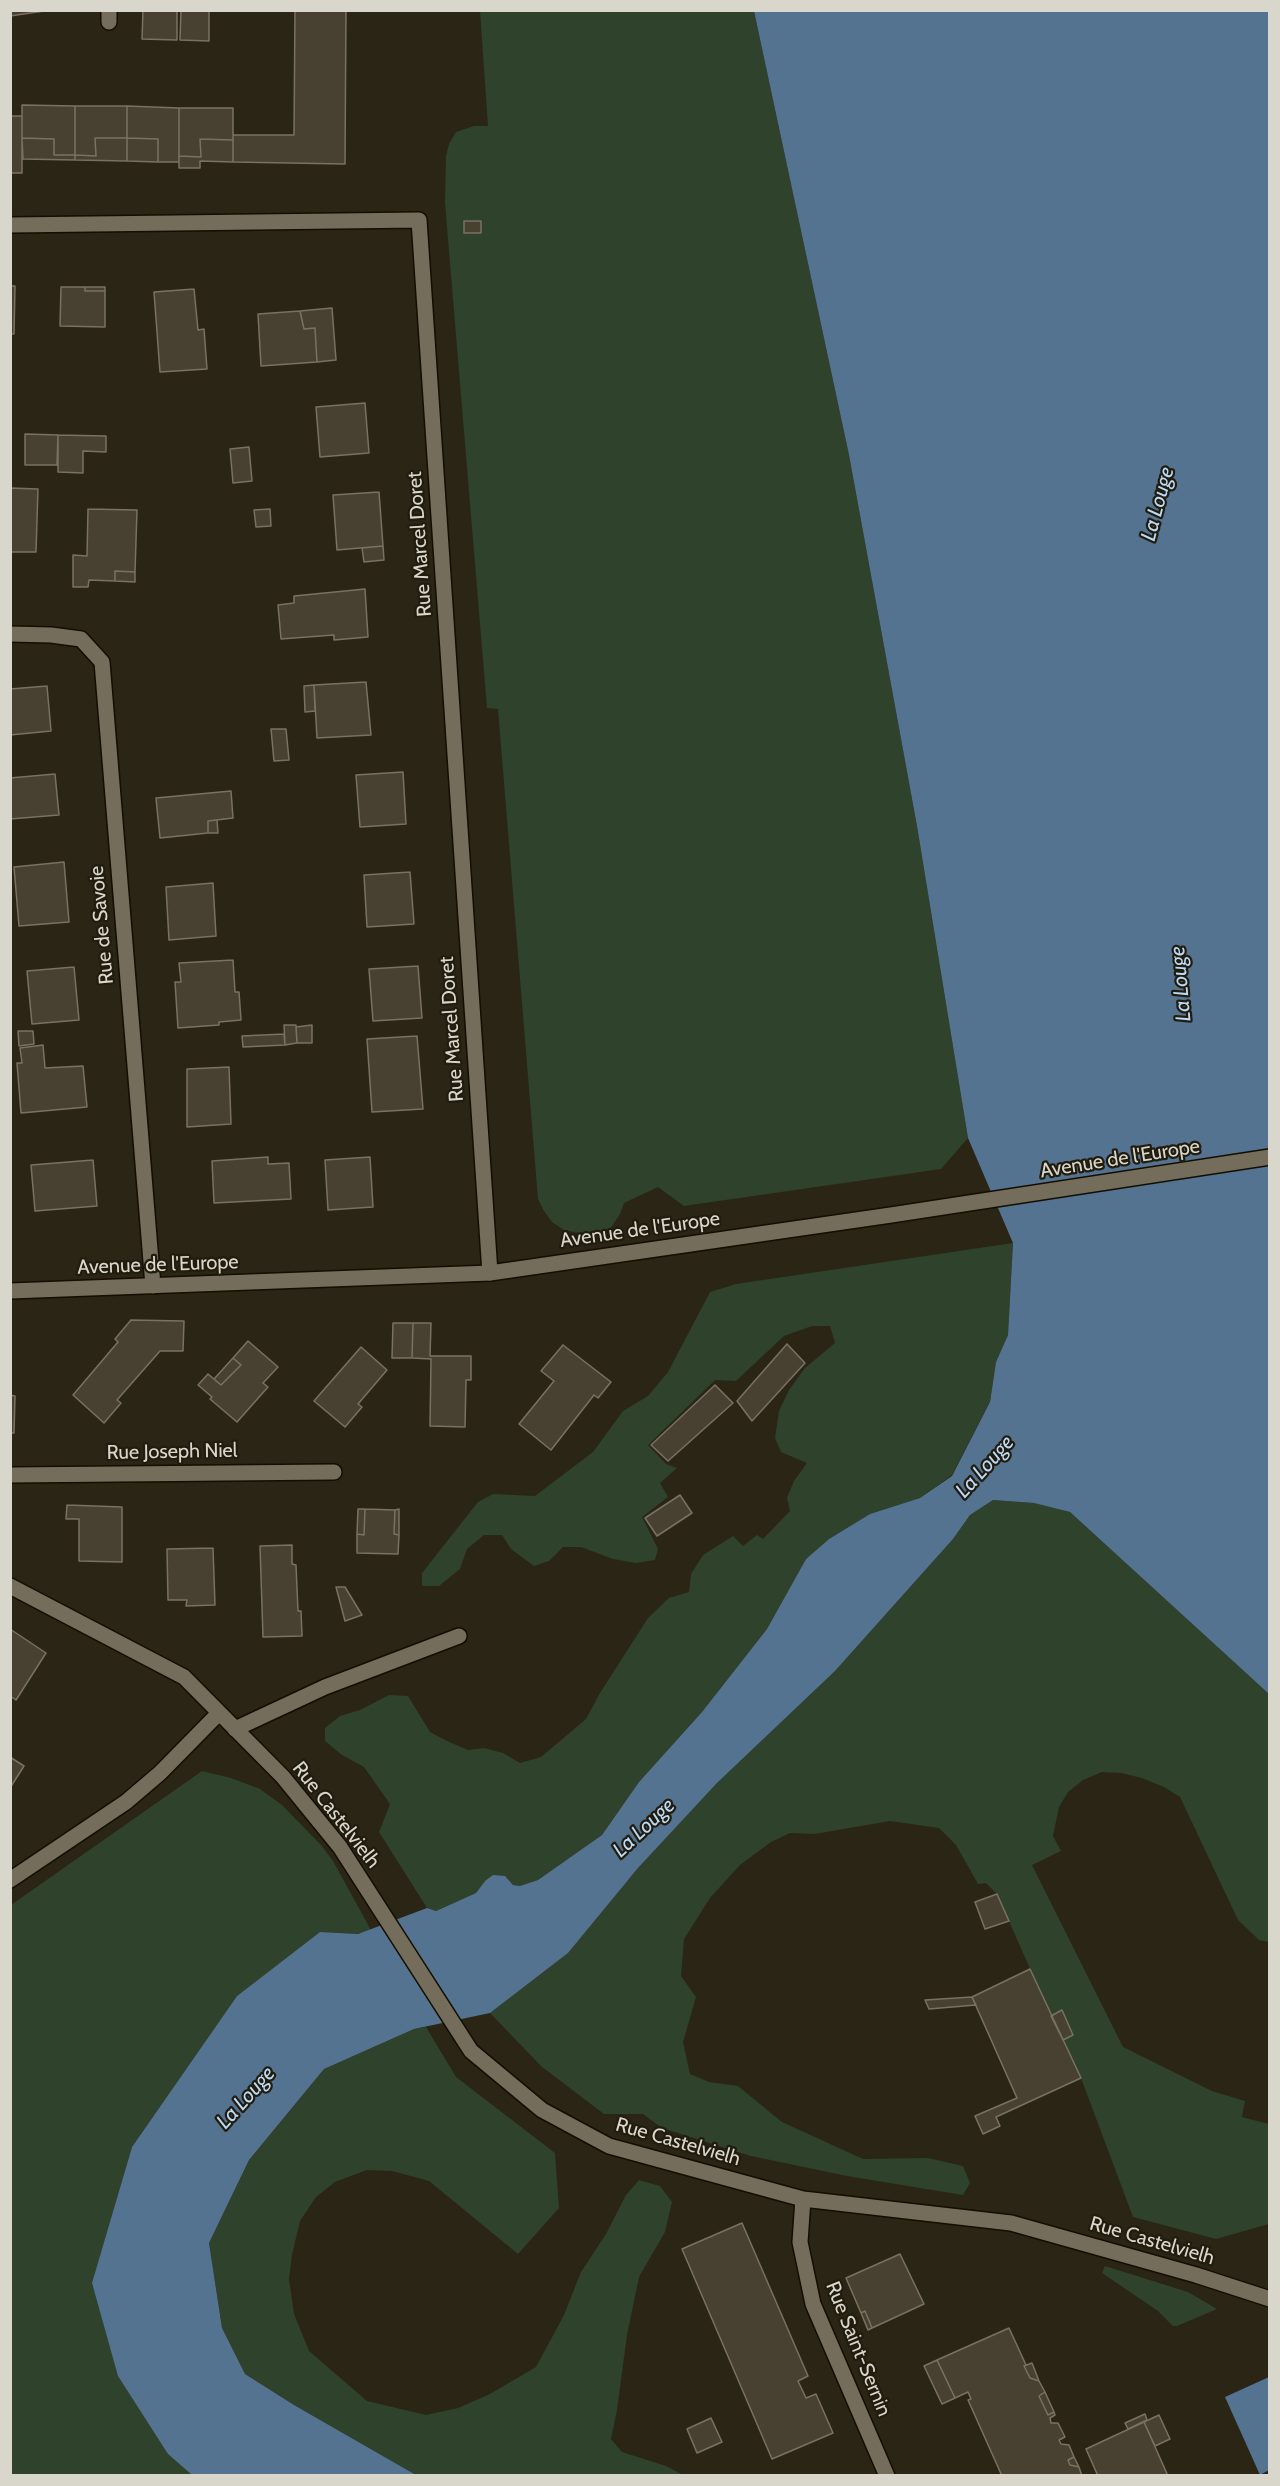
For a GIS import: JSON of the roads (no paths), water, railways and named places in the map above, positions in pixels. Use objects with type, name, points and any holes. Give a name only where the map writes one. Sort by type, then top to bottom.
[{"type":"street","name":"Rue Marcel Doret","points":[[10,225],[419,220],[490,1273]]},
{"type":"street","name":"Rue de Savoie","points":[[10,634],[51,635],[81,639],[102,662],[153,1286]]},
{"type":"street","name":"Avenue de l'Europe","points":[[10,1291],[490,1273],[1269,1157]]},
{"type":"street","name":"Rue Joseph Niel","points":[[10,1475],[334,1472]]},
{"type":"street","name":"Rue Castelvielh","points":[[10,1587],[184,1677],[283,1777],[340,1847],[471,2051],[542,2110],[609,2146],[803,2199],[1011,2223],[1197,2275],[1269,2299]]},
{"type":"street","points":[[235,1729],[326,1687],[459,1636]]},
{"type":"street","points":[[10,1880],[126,1802],[160,1773],[219,1713]]},
{"type":"street","name":"Rue Saint-Sernin","points":[[803,2199],[800,2242],[813,2304],[886,2475]]},
{"type":"water","name":"La Louge","points":[[754,11],[1269,11],[1269,1694],[1070,1512],[1034,1503],[993,1500],[970,1515],[953,1539],[835,1671],[717,1783],[638,1868],[568,1953],[490,2013],[414,2029],[324,2069],[249,2160],[209,2243],[222,2328],[245,2374],[416,2475],[192,2475],[168,2454],[118,2376],[92,2283],[132,2147],[237,1996],[320,1932],[358,1934],[427,1908],[436,1911],[476,1893],[493,1875],[505,1876],[513,1885],[520,1886],[538,1880],[602,1835],[639,1782],[702,1712],[767,1629],[806,1559],[829,1539],[870,1514],[920,1498],[952,1476],[990,1402],[996,1362],[1008,1335],[1013,1243],[968,1138],[917,826],[849,455]]},
{"type":"water","points":[[1269,2377],[1269,2470],[1260,2475],[1225,2397]]}]
